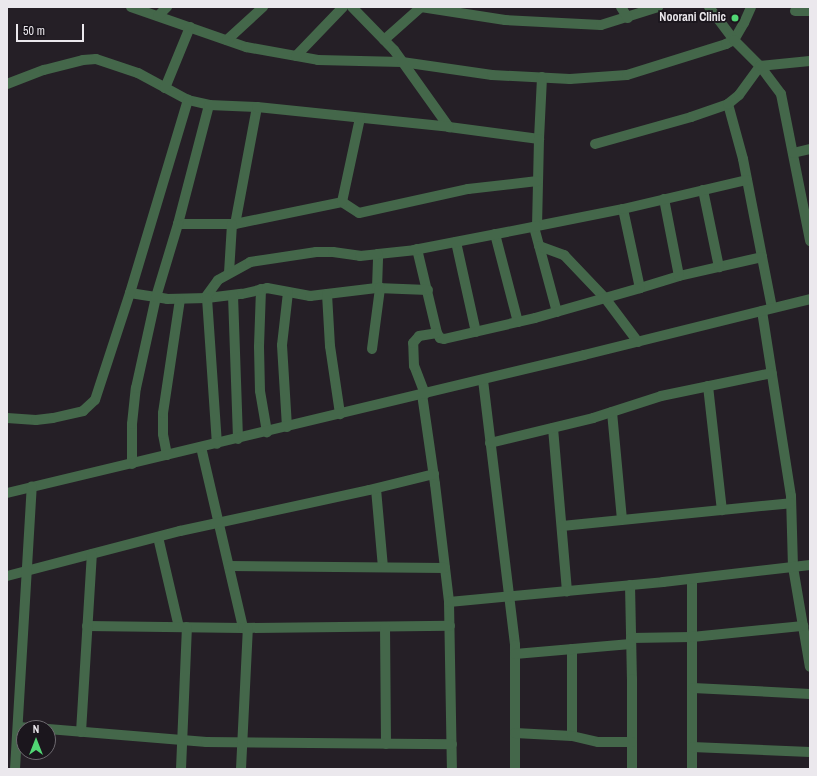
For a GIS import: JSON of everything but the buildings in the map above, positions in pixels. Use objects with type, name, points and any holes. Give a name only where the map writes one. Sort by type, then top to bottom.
[{"type":"street","points":[[131,7],[246,48],[318,60],[402,62],[492,75],[570,79],[627,75],[726,44],[734,40],[751,7]]},
{"type":"street","points":[[158,16],[167,7]]},
{"type":"street","points":[[227,40],[263,7]]},
{"type":"street","points":[[296,56],[343,7]]},
{"type":"street","points":[[352,7],[394,50],[449,127]]},
{"type":"street","points":[[384,40],[421,7],[505,20],[601,25],[628,18],[658,7]]},
{"type":"street","points":[[621,7],[628,18]]},
{"type":"street","points":[[709,7],[734,40],[760,66],[780,94],[810,241]]},
{"type":"street","points":[[166,88],[190,27]]},
{"type":"street","points":[[7,84],[83,60],[96,59],[138,73],[188,100],[210,105],[257,108],[449,127],[539,139]]},
{"type":"street","points":[[595,144],[690,117],[728,104],[739,95],[760,66],[810,61]]},
{"type":"street","points":[[542,77],[536,227],[539,246],[557,312]]},
{"type":"street","points":[[7,418],[36,420],[53,418],[82,411],[95,400],[130,293],[188,100]]},
{"type":"street","points":[[728,104],[747,180],[762,257],[772,373],[791,503],[793,567],[810,668]]},
{"type":"street","points":[[132,464],[132,424],[136,388],[156,297],[178,224],[210,105]]},
{"type":"street","points":[[229,273],[234,224],[257,108]]},
{"type":"street","points":[[342,202],[360,118]]},
{"type":"street","points":[[793,153],[810,149]]},
{"type":"street","points":[[217,444],[206,298],[215,282],[250,262],[316,252],[333,252],[360,256],[417,249],[536,227],[747,180]]},
{"type":"street","points":[[178,224],[234,224],[342,202],[358,213],[468,189],[538,181]]},
{"type":"street","points":[[703,190],[719,267]]},
{"type":"street","points":[[664,199],[679,276]]},
{"type":"street","points":[[623,208],[640,288]]},
{"type":"street","points":[[495,234],[518,322]]},
{"type":"street","points":[[456,242],[476,332]]},
{"type":"street","points":[[539,246],[564,255],[605,298],[638,342]]},
{"type":"street","points":[[417,249],[428,290],[437,333],[440,338],[444,339],[557,312],[679,276],[762,257]]},
{"type":"street","points":[[372,349],[379,288],[378,254]]},
{"type":"street","points":[[130,293],[180,299],[233,295],[271,288],[310,296],[379,288],[428,290]]},
{"type":"street","points":[[261,289],[259,347],[260,391],[267,432]]},
{"type":"street","points":[[287,427],[282,345],[288,292]]},
{"type":"street","points":[[327,294],[330,346],[340,414]]},
{"type":"street","points":[[233,295],[238,439]]},
{"type":"street","points":[[168,455],[163,434],[163,413],[180,299]]},
{"type":"street","points":[[7,493],[483,380],[810,299]]},
{"type":"street","points":[[437,333],[419,336],[413,343],[414,366],[423,394],[449,602],[452,769]]},
{"type":"street","points":[[490,443],[612,412],[661,396],[772,373]]},
{"type":"street","points":[[483,380],[515,654],[515,769]]},
{"type":"street","points":[[708,386],[722,510]]},
{"type":"street","points":[[612,412],[622,520]]},
{"type":"street","points":[[553,428],[567,591]]},
{"type":"street","points":[[201,447],[218,523],[246,628],[241,769]]},
{"type":"street","points":[[7,576],[158,537],[434,474]]},
{"type":"street","points":[[18,720],[32,487]]},
{"type":"street","points":[[376,488],[383,568]]},
{"type":"street","points":[[562,526],[791,503]]},
{"type":"street","points":[[158,537],[183,627],[183,740],[181,769]]},
{"type":"street","points":[[80,732],[92,554]]},
{"type":"street","points":[[229,566],[445,568]]},
{"type":"street","points":[[449,602],[692,579],[810,566]]},
{"type":"street","points":[[692,579],[692,769]]},
{"type":"street","points":[[630,585],[632,769]]},
{"type":"street","points":[[87,626],[246,628],[450,626]]},
{"type":"street","points":[[515,654],[572,649],[631,641],[692,637],[803,626]]},
{"type":"street","points":[[385,627],[386,744]]},
{"type":"street","points":[[572,649],[572,736]]},
{"type":"street","points":[[692,688],[810,694]]},
{"type":"street","points":[[56,730],[183,740],[452,744]]},
{"type":"street","points":[[515,733],[572,736],[598,742],[632,742]]},
{"type":"street","points":[[692,747],[810,752]]},
{"type":"street","points":[[15,769],[16,755]]},
{"type":"place","name":"Noorani Clinic","points":[[735,18]]}]
